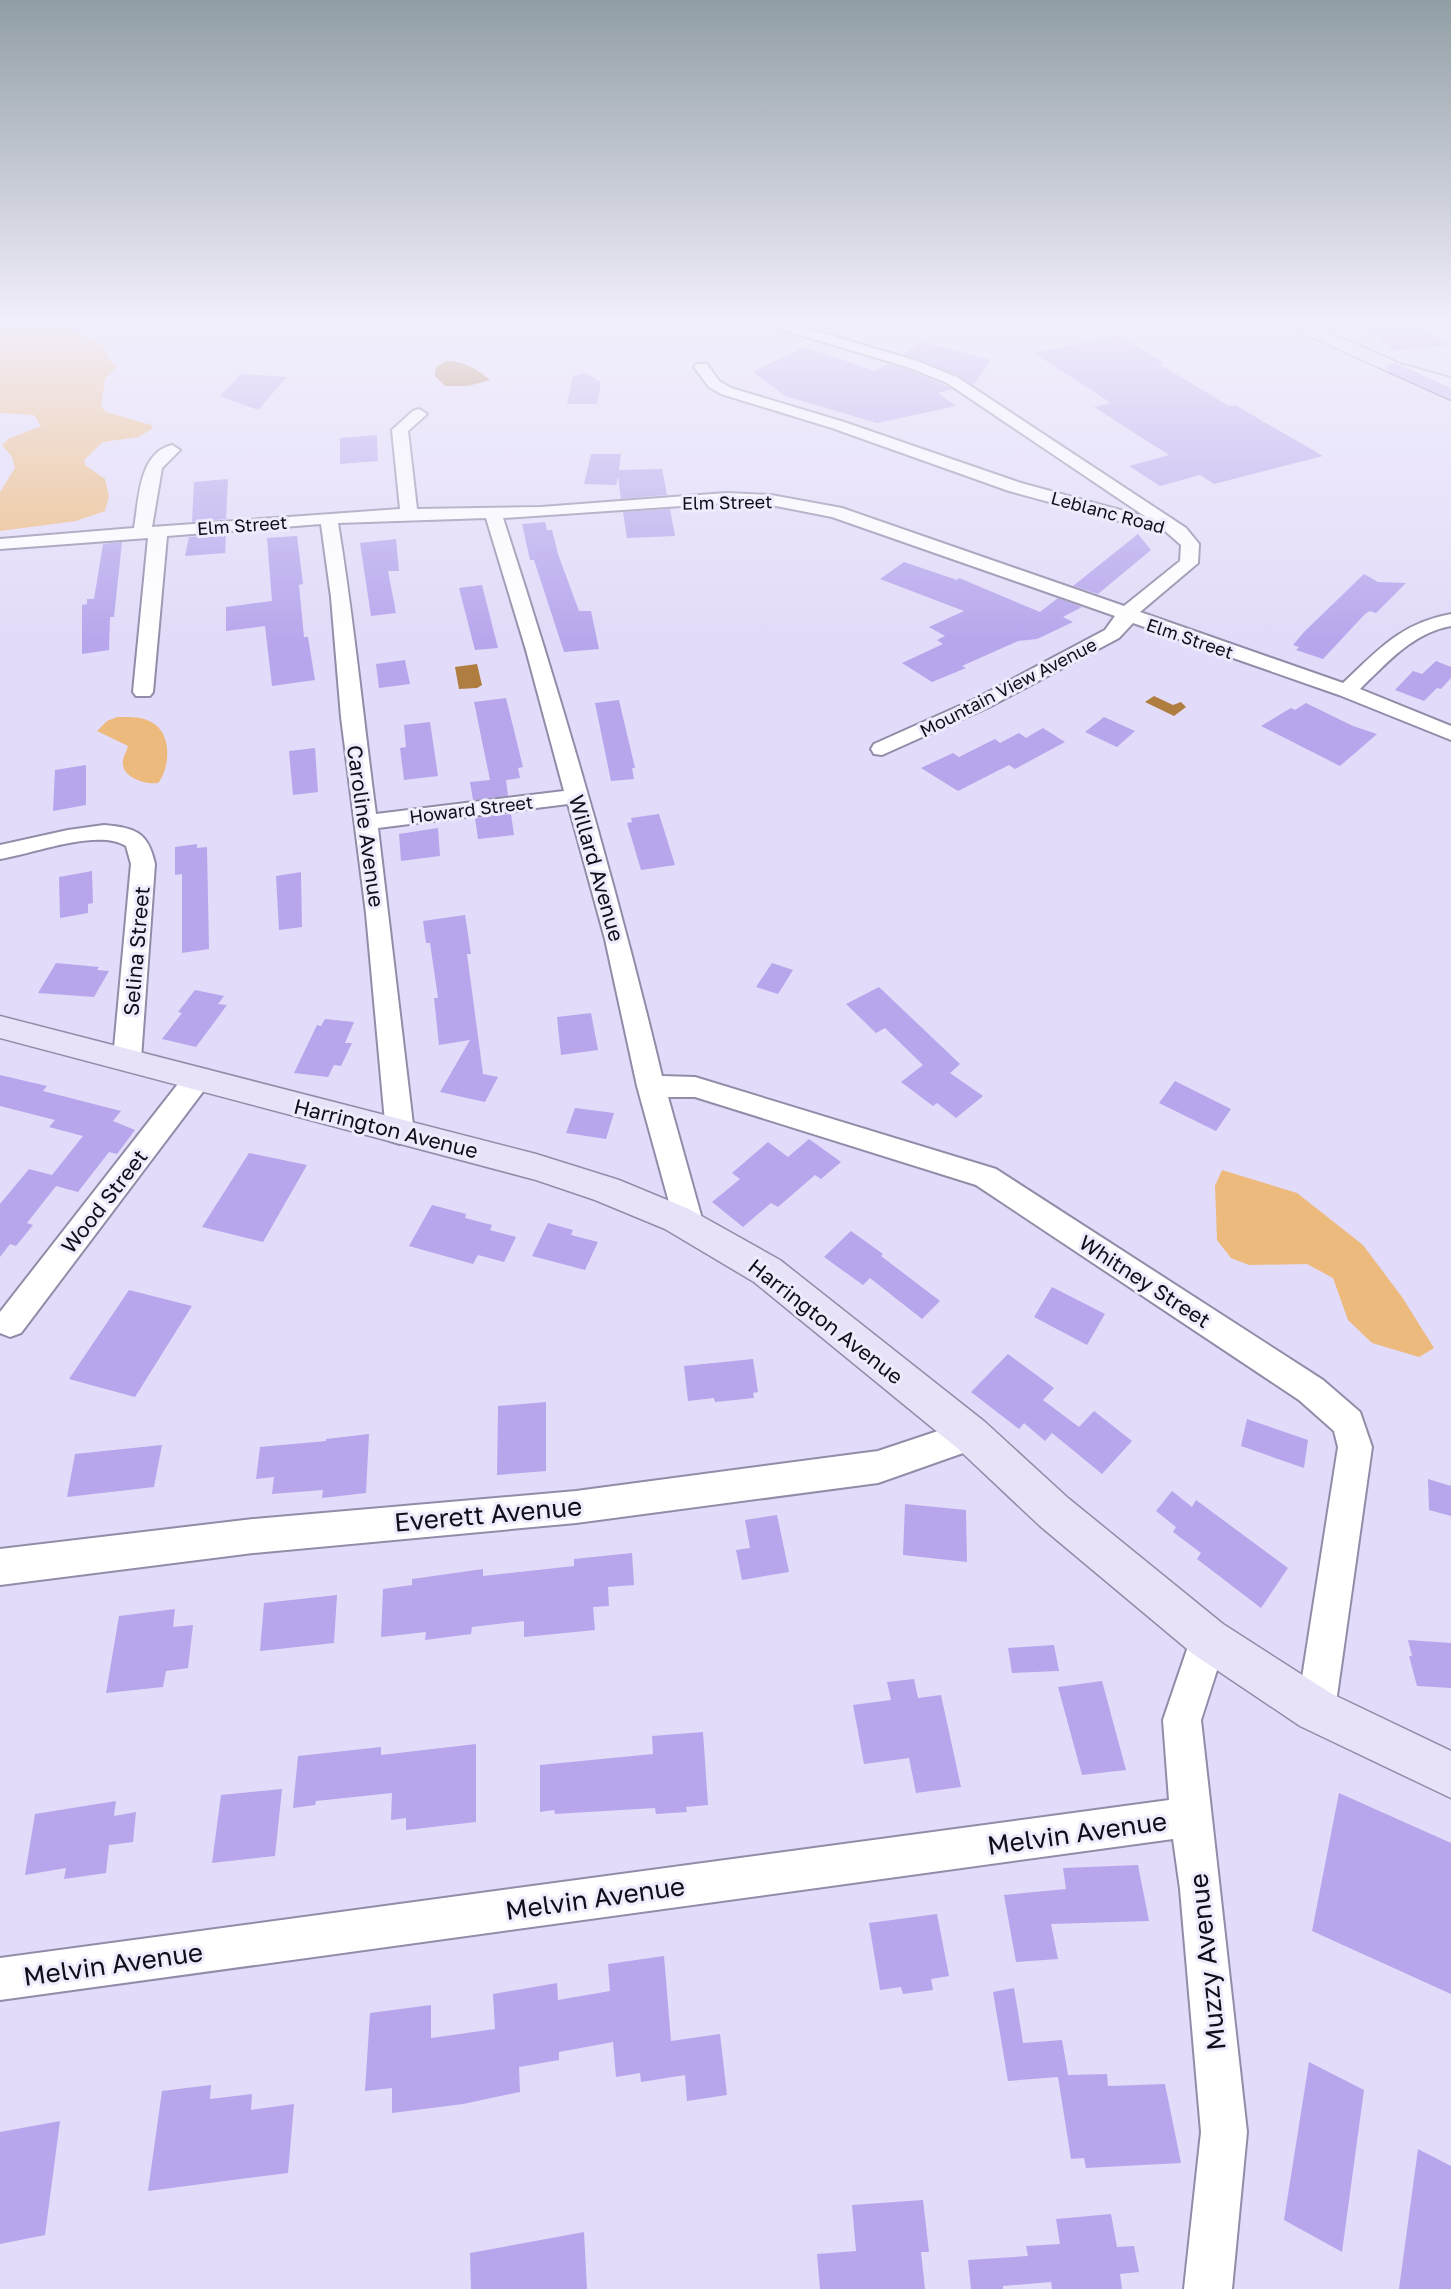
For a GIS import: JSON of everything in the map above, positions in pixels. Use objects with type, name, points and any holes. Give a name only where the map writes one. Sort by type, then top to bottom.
[{"type":"main road","name":"Harrington Avenue","points":[[0,1027],[565,1176],[640,1203],[690,1226],[737,1252],[805,1300],[971,1435],[1054,1512],[1208,1639],[1316,1710],[1451,1775]]},
{"type":"street","points":[[400,430],[409,514]]},
{"type":"street","name":"Leblanc Road","points":[[852,430],[1015,487],[1180,532]]},
{"type":"street","points":[[1025,430],[1180,532]]},
{"type":"street","points":[[143,692],[154,466],[172,450]]},
{"type":"street","name":"Elm Street","points":[[0,544],[409,514],[557,511],[726,498],[791,502],[836,512],[1346,691],[1451,734]]},
{"type":"street","name":"Willard Avenue","points":[[493,513],[617,939],[651,1086],[690,1226]]},
{"type":"street","name":"Caroline Avenue","points":[[329,519],[341,597],[352,717],[366,822],[400,1133]]},
{"type":"street","name":"Mountain View Avenue","points":[[882,749],[982,703],[1077,655],[1112,634],[1123,623],[1125,615],[1189,563],[1190,544],[1180,532]]},
{"type":"street","points":[[1346,691],[1413,631],[1428,624],[1451,620]]},
{"type":"street","name":"Howard Street","points":[[366,822],[576,796]]},
{"type":"street","name":"Selina Street","points":[[0,852],[84,834],[120,835],[133,839],[137,844],[143,864],[127,1059]]},
{"type":"street","name":"Wood Street","points":[[10,1323],[198,1078]]},
{"type":"street","name":"Whitney Street","points":[[651,1086],[695,1087],[986,1177],[1311,1390],[1348,1423],[1354,1447],[1316,1710]]},
{"type":"street","name":"Everett Avenue","points":[[0,1567],[253,1536],[576,1507],[888,1466],[971,1435]]},
{"type":"street","name":"Muzzy Avenue","points":[[1208,1639],[1182,1720],[1190,1817],[1201,1889],[1224,2132],[1208,2289]]},
{"type":"street","name":"Melvin Avenue","points":[[0,1979],[1190,1817]]},
{"type":"shaded area","points":[[31,430],[150,430],[139,437],[103,442],[84,460],[85,465],[105,479],[109,496],[105,511],[76,521],[0,531],[0,492],[15,468],[12,457],[2,445],[8,439]]},
{"type":"shaded area","points":[[477,664],[482,685],[477,688],[459,689],[455,667]]},
{"type":"shaded area","points":[[1154,696],[1173,705],[1181,702],[1186,707],[1174,716],[1145,702]]},
{"type":"shaded area","points":[[117,717],[147,720],[158,727],[163,734],[166,741],[167,759],[158,783],[147,783],[129,775],[123,766],[128,746],[97,731],[107,721]]},
{"type":"shaded area","points":[[1222,1170],[1297,1193],[1363,1245],[1402,1297],[1434,1348],[1419,1357],[1372,1343],[1348,1320],[1333,1278],[1307,1264],[1249,1265],[1231,1258],[1217,1240],[1215,1186]]},
{"type":"building","points":[[1130,430],[1278,430],[1323,456],[1214,484],[1200,475],[1160,486],[1129,466],[1169,455]]},
{"type":"building","points":[[377,435],[378,461],[340,464],[340,438]]},
{"type":"building","points":[[591,454],[621,454],[619,470],[662,469],[667,495],[621,499],[618,476],[616,485],[584,484]]},
{"type":"building","points":[[228,479],[226,519],[192,522],[194,482]]},
{"type":"building","points":[[670,509],[675,536],[627,538],[623,512]]},
{"type":"building","points":[[545,522],[547,530],[552,530],[558,554],[579,611],[591,611],[599,649],[564,652],[534,560],[530,560],[522,524]]},
{"type":"building","points":[[226,534],[225,553],[185,556],[189,537]]},
{"type":"building","points":[[1138,534],[1151,550],[1098,594],[1073,586]]},
{"type":"building","points":[[297,536],[303,584],[299,585],[304,637],[308,637],[315,680],[272,686],[265,626],[226,631],[226,607],[272,601],[267,538]]},
{"type":"building","points":[[396,539],[399,571],[388,571],[396,613],[371,616],[360,543]]},
{"type":"building","points":[[122,542],[114,617],[110,617],[109,650],[82,654],[82,605],[87,604],[87,599],[94,599],[103,544]]},
{"type":"building","points":[[904,562],[957,580],[959,578],[1040,612],[1058,598],[1082,607],[1063,617],[1073,622],[1037,639],[1018,641],[962,666],[966,668],[932,682],[902,663],[943,644],[937,640],[945,636],[929,627],[964,611],[880,579]]},
{"type":"building","points":[[1364,574],[1378,582],[1406,583],[1376,613],[1370,611],[1365,614],[1323,659],[1296,650],[1299,647],[1293,645],[1304,632]]},
{"type":"building","points":[[482,585],[498,648],[475,650],[459,588]]},
{"type":"building","points":[[405,660],[410,684],[379,688],[376,664]]},
{"type":"building","points":[[1436,661],[1451,667],[1451,678],[1441,689],[1437,688],[1424,701],[1395,690],[1413,671],[1422,674]]},
{"type":"building","points":[[506,698],[523,767],[518,768],[520,778],[506,780],[508,796],[473,800],[470,782],[490,780],[474,702]]},
{"type":"building","points":[[619,700],[635,768],[632,768],[634,779],[611,781],[595,703]]},
{"type":"building","points":[[1306,703],[1353,726],[1377,734],[1340,766],[1261,726],[1291,708],[1295,710]]},
{"type":"building","points":[[1104,717],[1135,731],[1117,747],[1085,732]]},
{"type":"building","points":[[430,722],[438,776],[404,780],[400,748],[406,747],[404,725]]},
{"type":"building","points":[[1043,728],[1065,742],[1015,769],[1009,765],[958,791],[921,768],[953,753],[959,757],[995,739],[1000,743],[1019,733],[1026,738]]},
{"type":"building","points":[[315,748],[318,792],[293,795],[289,751]]},
{"type":"building","points":[[86,765],[86,805],[53,811],[55,770]]},
{"type":"building","points":[[511,814],[514,835],[478,839],[475,818]]},
{"type":"building","points":[[659,814],[675,865],[641,870],[627,823],[632,822],[631,818]]},
{"type":"building","points":[[438,828],[440,856],[401,861],[399,834]]},
{"type":"building","points":[[197,844],[197,848],[207,847],[209,949],[182,953],[182,874],[175,875],[175,847]]},
{"type":"building","points":[[92,871],[93,903],[88,904],[88,913],[60,918],[59,877]]},
{"type":"building","points":[[301,872],[302,927],[279,930],[276,876]]},
{"type":"building","points":[[465,915],[471,954],[467,954],[483,1074],[498,1077],[485,1102],[440,1092],[470,1040],[439,1045],[434,998],[438,998],[430,943],[426,943],[423,921]]},
{"type":"building","points":[[56,963],[99,967],[97,970],[109,971],[94,997],[38,993]]},
{"type":"building","points":[[772,963],[793,970],[778,994],[756,987]]},
{"type":"building","points":[[879,987],[960,1064],[950,1073],[983,1096],[956,1118],[937,1103],[933,1106],[901,1082],[923,1065],[885,1028],[876,1033],[846,1004]]},
{"type":"building","points":[[195,990],[224,996],[218,1004],[227,1005],[196,1047],[162,1039],[182,1013],[178,1012]]},
{"type":"building","points":[[591,1013],[598,1050],[561,1055],[557,1017]]},
{"type":"building","points":[[325,1019],[354,1022],[345,1043],[352,1043],[341,1066],[334,1065],[328,1077],[294,1073],[317,1025],[321,1026]]},
{"type":"building","points":[[0,1075],[47,1086],[43,1091],[121,1111],[113,1121],[135,1130],[117,1154],[109,1152],[78,1192],[56,1186],[27,1223],[33,1225],[16,1246],[10,1244],[0,1257],[0,1204],[29,1169],[52,1175],[83,1136],[49,1127],[55,1120],[0,1106]]},
{"type":"building","points":[[1175,1081],[1231,1109],[1216,1131],[1159,1103]]},
{"type":"building","points":[[575,1108],[614,1113],[606,1139],[566,1133]]},
{"type":"building","points":[[809,1139],[841,1162],[821,1179],[815,1175],[778,1207],[771,1203],[743,1227],[712,1202],[740,1179],[732,1173],[768,1142],[788,1157]]},
{"type":"building","points":[[249,1153],[307,1165],[263,1242],[202,1227]]},
{"type":"building","points":[[432,1205],[466,1214],[465,1218],[492,1225],[490,1230],[516,1237],[504,1262],[478,1255],[473,1264],[409,1246]]},
{"type":"building","points":[[548,1223],[573,1230],[571,1235],[598,1242],[585,1270],[532,1256]]},
{"type":"building","points":[[851,1231],[940,1301],[922,1319],[870,1278],[863,1285],[824,1257]]},
{"type":"building","points":[[1052,1287],[1105,1314],[1087,1345],[1034,1317]]},
{"type":"building","points":[[129,1290],[192,1306],[135,1397],[69,1379]]},
{"type":"building","points":[[1008,1354],[1054,1388],[1043,1400],[1079,1427],[1094,1411],[1132,1441],[1102,1474],[1052,1433],[1045,1441],[1024,1423],[1019,1429],[971,1392]]},
{"type":"building","points":[[753,1359],[758,1392],[753,1393],[754,1398],[715,1402],[714,1398],[688,1401],[684,1366]]},
{"type":"building","points":[[546,1402],[546,1471],[497,1475],[498,1406]]},
{"type":"building","points":[[1247,1419],[1308,1440],[1304,1468],[1241,1446]]},
{"type":"building","points":[[369,1434],[366,1493],[322,1498],[323,1490],[272,1494],[274,1477],[256,1479],[260,1447],[326,1441],[326,1439]]},
{"type":"building","points":[[162,1445],[154,1487],[67,1497],[75,1454]]},
{"type":"building","points":[[1428,1479],[1451,1486],[1451,1516],[1429,1510]]},
{"type":"building","points":[[1172,1491],[1192,1507],[1196,1500],[1288,1568],[1261,1608],[1197,1559],[1201,1553],[1173,1532],[1176,1527],[1156,1511]]},
{"type":"building","points":[[905,1504],[966,1510],[967,1562],[903,1555]]},
{"type":"building","points":[[777,1515],[789,1572],[742,1580],[736,1550],[750,1548],[745,1520]]},
{"type":"building","points":[[632,1553],[634,1585],[608,1587],[609,1606],[593,1607],[595,1630],[524,1637],[524,1621],[472,1627],[471,1634],[425,1640],[426,1632],[381,1637],[383,1589],[412,1585],[412,1579],[483,1569],[483,1576],[574,1566],[574,1559]]},
{"type":"building","points":[[337,1595],[334,1643],[260,1651],[264,1603]]},
{"type":"building","points":[[175,1609],[173,1627],[193,1625],[188,1668],[166,1671],[163,1687],[106,1693],[119,1616]]},
{"type":"building","points":[[1408,1640],[1451,1643],[1451,1688],[1417,1686],[1409,1656],[1412,1656]]},
{"type":"building","points":[[1054,1645],[1059,1671],[1012,1673],[1008,1648]]},
{"type":"building","points":[[914,1679],[918,1698],[941,1695],[961,1787],[916,1793],[909,1758],[864,1764],[853,1705],[891,1700],[887,1682]]},
{"type":"building","points":[[1102,1681],[1126,1770],[1082,1775],[1058,1687]]},
{"type":"building","points":[[703,1732],[708,1805],[686,1807],[687,1812],[656,1814],[655,1808],[555,1814],[554,1810],[540,1812],[540,1765],[653,1754],[652,1736]]},
{"type":"building","points":[[476,1744],[476,1822],[406,1830],[406,1818],[391,1820],[392,1793],[316,1801],[315,1805],[293,1808],[298,1756],[381,1747],[381,1755]]},
{"type":"building","points":[[282,1789],[275,1856],[212,1863],[221,1795]]},
{"type":"building","points":[[1339,1793],[1451,1843],[1451,1994],[1312,1931]]},
{"type":"building","points":[[116,1801],[114,1816],[136,1812],[133,1842],[109,1845],[106,1873],[64,1879],[66,1868],[25,1875],[35,1814]]},
{"type":"building","points":[[1138,1865],[1149,1921],[1051,1924],[1058,1959],[1016,1962],[1004,1895],[1066,1889],[1063,1868]]},
{"type":"building","points":[[937,1914],[949,1976],[931,1979],[933,1990],[903,1994],[901,1987],[880,1990],[869,1923]]},
{"type":"building","points":[[664,1956],[671,2041],[720,2034],[727,2095],[687,2101],[685,2075],[641,2082],[640,2073],[616,2077],[613,2042],[559,2052],[559,2060],[519,2067],[520,2092],[463,2104],[392,2113],[392,2088],[365,2091],[370,2013],[431,2005],[431,2038],[495,2029],[493,1994],[557,1983],[558,2000],[610,1991],[608,1964]]},
{"type":"building","points":[[1014,1988],[1023,2043],[1062,2040],[1068,2075],[1107,2074],[1108,2086],[1165,2084],[1181,2163],[1086,2168],[1084,2158],[1071,2159],[1058,2077],[1008,2081],[993,1992]]},
{"type":"building","points":[[1309,2062],[1364,2090],[1342,2252],[1284,2220]]},
{"type":"building","points":[[211,2085],[210,2099],[252,2094],[251,2110],[294,2104],[288,2173],[148,2191],[162,2091]]},
{"type":"building","points":[[60,2121],[45,2235],[0,2244],[0,2132]]},
{"type":"building","points":[[1418,2149],[1451,2166],[1451,2289],[1399,2289]]},
{"type":"building","points":[[923,2200],[929,2252],[921,2252],[925,2289],[820,2289],[817,2254],[856,2251],[852,2205]]},
{"type":"building","points":[[1111,2214],[1117,2247],[1134,2246],[1139,2272],[1120,2274],[1122,2289],[1052,2289],[1051,2282],[1003,2286],[1003,2289],[971,2289],[968,2260],[1028,2256],[1026,2246],[1060,2244],[1056,2219]]},
{"type":"building","points":[[584,2232],[587,2289],[471,2289],[470,2253]]}]
